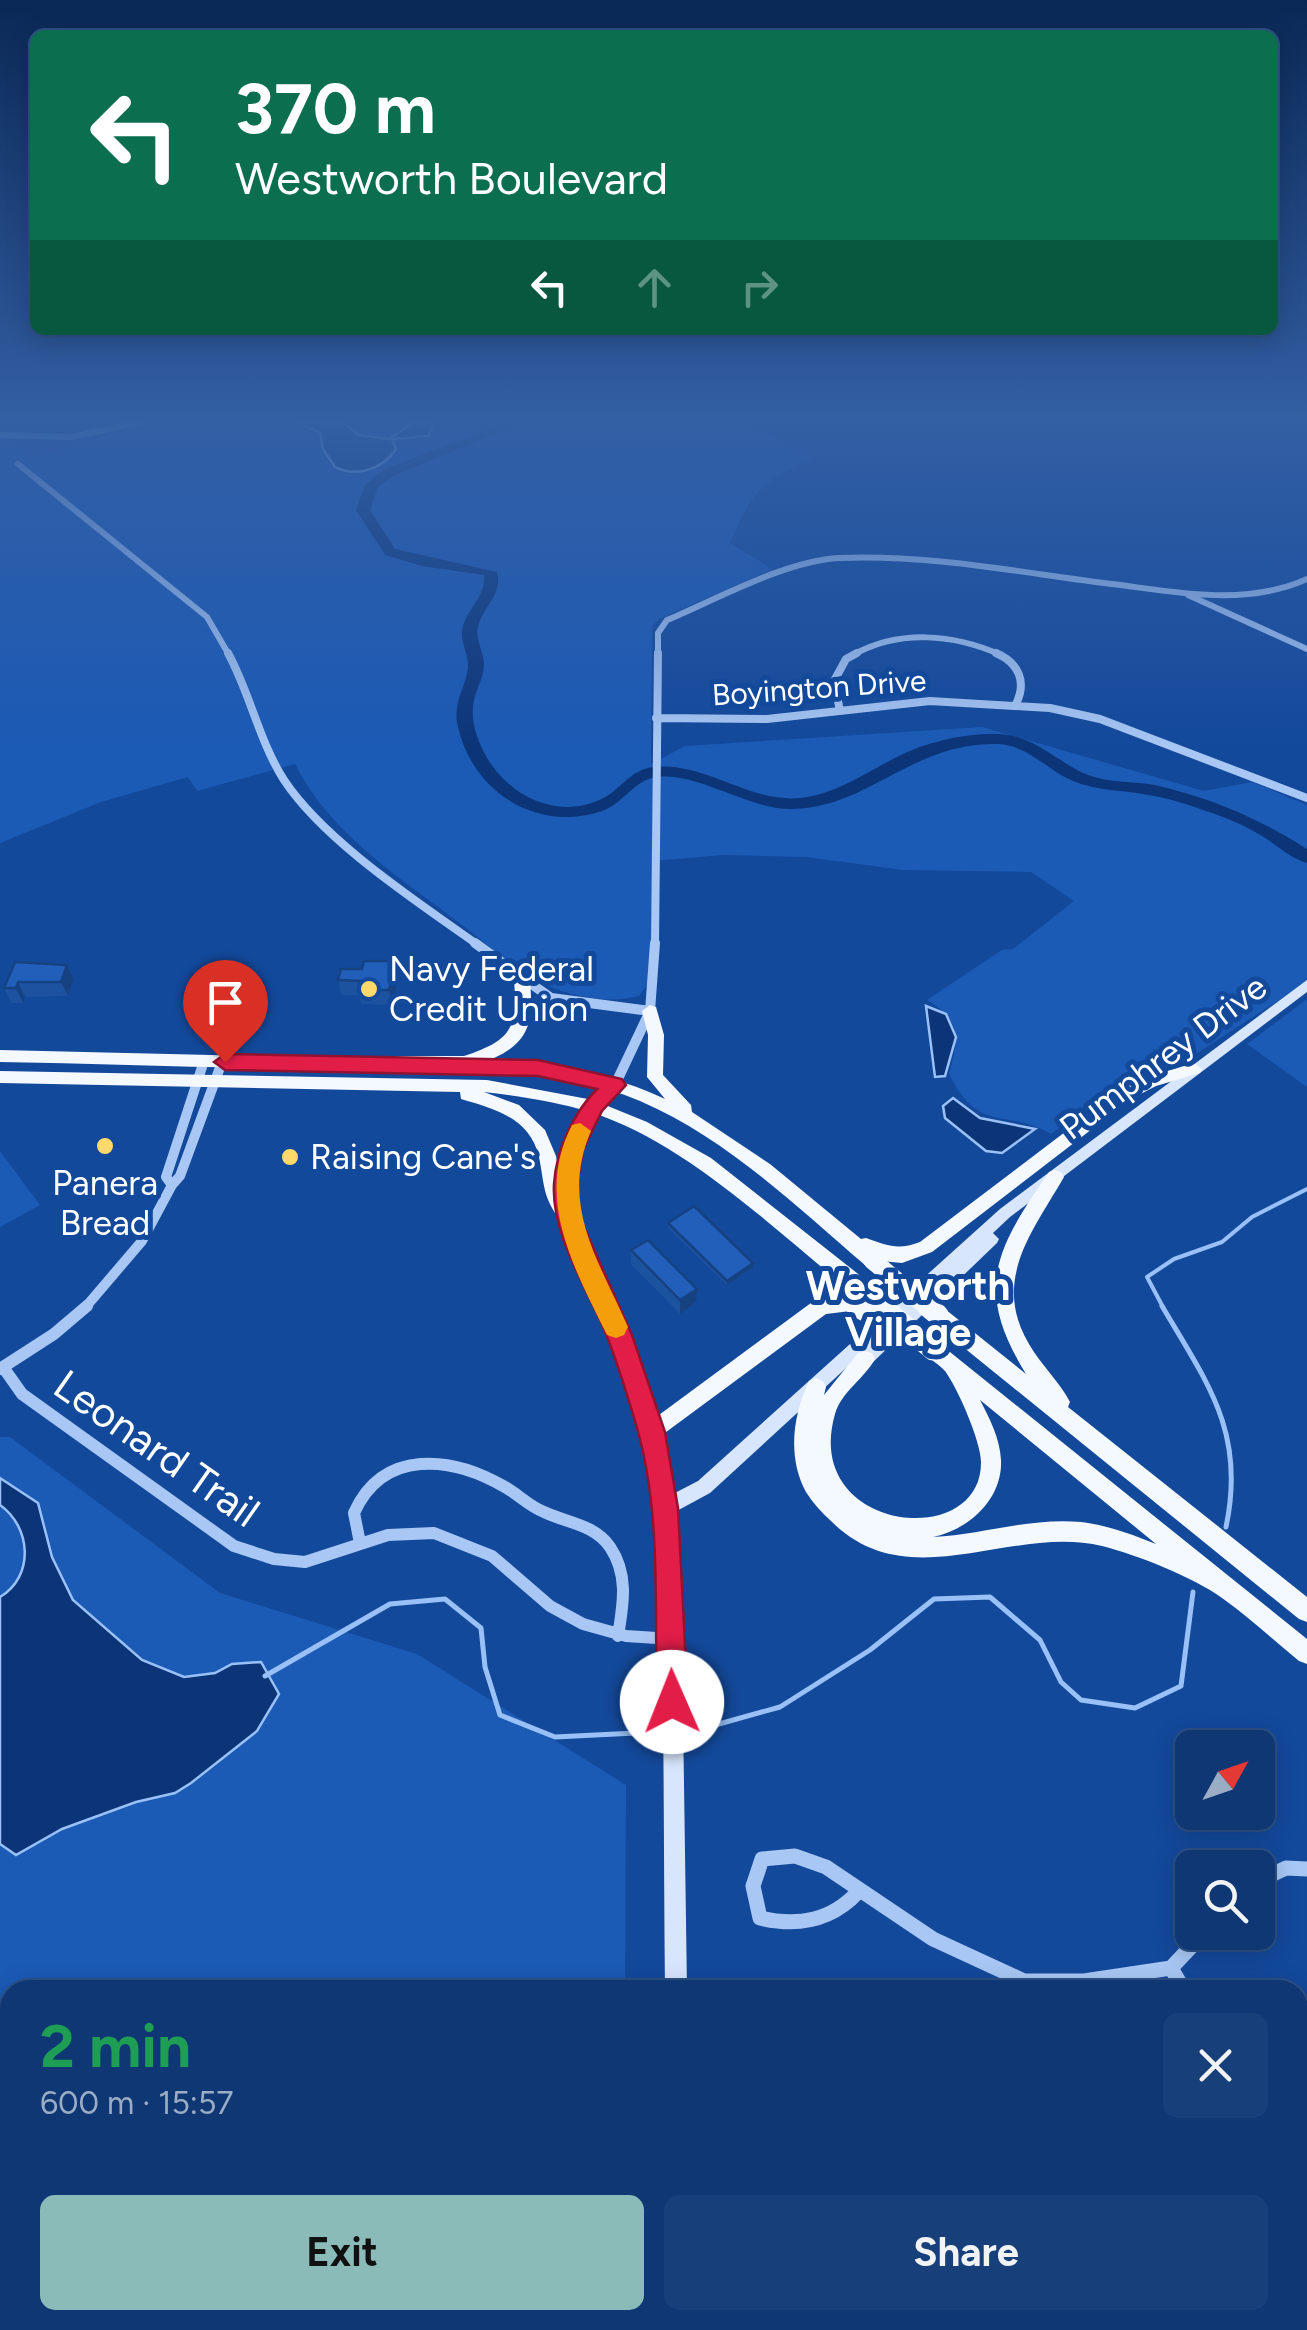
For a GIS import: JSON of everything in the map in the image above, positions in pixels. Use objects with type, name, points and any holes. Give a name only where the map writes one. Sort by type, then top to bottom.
[{"type":"main road","points":[[459,1064],[508,1044],[519,1033],[525,1016],[522,980]]},
{"type":"main road","points":[[650,1011],[656,1035],[655,1077],[719,1138],[1307,1611]]},
{"type":"main road","points":[[0,1059],[42,1056],[538,1068],[615,1085],[662,1104],[719,1138]]},
{"type":"main road","points":[[814,1212],[882,1256],[910,1254],[926,1248],[1125,1095],[1150,1082],[1194,1069]]},
{"type":"main road","points":[[0,1077],[487,1086],[594,1106],[642,1127],[724,1176],[1307,1653]]},
{"type":"main road","points":[[373,1084],[392,1090],[480,1096],[515,1112],[534,1127],[544,1145],[552,1198],[568,1218]]},
{"type":"main road","points":[[724,1176],[747,1160]]},
{"type":"main road","points":[[1055,1176],[1022,1223],[1007,1260],[1002,1289],[1010,1326],[1024,1354],[1049,1390],[1094,1439]]},
{"type":"main road","points":[[652,1432],[822,1306],[852,1304],[942,1357],[981,1421],[992,1457],[990,1476],[983,1493],[955,1521],[936,1529],[914,1531],[871,1518],[838,1494],[824,1462],[822,1425],[834,1395],[866,1359]]},
{"type":"main road","points":[[816,1387],[805,1421],[803,1463],[824,1501],[860,1533],[888,1544],[917,1547],[1039,1530],[1092,1534],[1147,1550],[1229,1589]]},
{"type":"street","points":[[100,531],[207,617],[231,658],[278,770],[316,818],[522,980],[551,998],[650,1011]]},
{"type":"street","points":[[676,1980],[672,1640],[664,1508],[652,1432],[619,1335],[568,1218],[566,1185],[572,1150],[594,1106],[615,1085],[650,1011],[655,973],[658,633],[667,620],[808,562],[835,558],[906,559],[1183,592],[1249,594],[1307,579]]},
{"type":"street","points":[[1183,592],[1307,649]]},
{"type":"street","points":[[840,711],[834,693],[838,670],[852,655],[872,644],[910,636],[964,641],[1008,660],[1021,672],[1024,684],[1016,704]]},
{"type":"street","name":"Boyington Drive","points":[[656,718],[767,719],[930,701],[1016,704],[1100,720],[1307,798]]},
{"type":"street","name":"Pumphrey Drive","points":[[1055,1176],[1307,985]]},
{"type":"street","points":[[172,1184],[166,1176],[214,1061]]},
{"type":"street","points":[[2,1368],[47,1340],[135,1255],[180,1176],[214,1061]]},
{"type":"street","points":[[866,1359],[1055,1176]]},
{"type":"street","points":[[664,1508],[704,1487],[1005,1212],[1055,1176]]},
{"type":"street","name":"Leonard Trail","points":[[2,1368],[22,1394],[234,1546],[268,1560],[318,1560],[360,1543],[406,1531],[432,1532],[493,1555],[552,1607],[632,1640],[672,1640]]},
{"type":"street","points":[[360,1543],[352,1524],[353,1510],[389,1469],[404,1465],[440,1466],[482,1477],[548,1515],[584,1523],[608,1544],[620,1564],[624,1592],[618,1636]]},
{"type":"street","points":[[858,1892],[844,1909],[785,1925],[760,1918],[753,1886],[762,1859],[795,1856],[826,1868],[933,1938],[1020,1980]]},
{"type":"street","points":[[1275,1873],[1286,1868],[1307,1870]]},
{"type":"street","points":[[1096,1980],[1171,1968],[1188,1950]]},
{"type":"street","points":[[1171,1968],[1178,1980]]},
{"type":"shaded area","points":[[0,531],[736,531],[730,543],[772,569],[659,619],[652,627],[651,764],[685,746],[982,727],[1204,791],[1252,782],[1307,805],[1307,982],[1185,1061],[1137,1074],[1051,1134],[982,1113],[971,1105],[949,1074],[956,1040],[952,1023],[927,1000],[1002,950],[1013,949],[1074,901],[1031,872],[903,870],[806,857],[723,855],[653,861],[650,981],[639,996],[605,999],[548,986],[506,960],[348,835],[310,790],[295,764],[197,791],[188,777],[101,802],[0,843]]},
{"type":"shaded area","points":[[1307,999],[1307,1087],[1247,1044]]},
{"type":"shaded area","points":[[926,1006],[946,1014],[956,1037],[945,1076],[935,1077]]},
{"type":"shaded area","points":[[953,1098],[980,1118],[1035,1129],[1002,1153],[986,1151],[945,1118],[943,1106]]},
{"type":"shaded area","points":[[0,1151],[40,1205],[0,1227]]},
{"type":"shaded area","points":[[0,1437],[10,1437],[220,1593],[417,1654],[626,1785],[625,1980],[0,1980]]},
{"type":"shaded area","points":[[0,1478],[38,1503],[52,1557],[73,1600],[142,1660],[184,1677],[215,1673],[232,1664],[261,1662],[279,1694],[257,1731],[175,1793],[136,1802],[62,1829],[16,1855],[0,1844],[0,1597],[19,1577],[25,1551],[18,1526],[0,1505]]},
{"type":"building","points":[[364,961],[396,961],[389,990],[358,990],[360,981],[338,980],[341,969],[362,969]]},
{"type":"building","points":[[15,962],[67,965],[61,982],[18,982],[16,988],[4,988]]},
{"type":"building","points":[[694,1206],[753,1263],[727,1281],[668,1223]]},
{"type":"building","points":[[648,1240],[697,1289],[680,1300],[631,1250]]},
{"type":"waterway","points":[[376,531],[390,552],[422,562],[490,572],[489,593],[470,631],[476,667],[464,718],[484,767],[501,788],[530,806],[563,812],[597,807],[618,796],[637,779],[655,772],[690,776],[758,800],[811,802],[840,794],[928,750],[996,739],[1028,746],[1081,778],[1156,791],[1224,811],[1263,829],[1307,857]]},
{"type":"waterway","points":[[1164,1309],[1147,1277],[1174,1259],[1222,1242],[1252,1217],[1307,1189]]},
{"type":"waterway","points":[[1162,1306],[1208,1385],[1227,1436],[1231,1494],[1226,1527]]},
{"type":"waterway","points":[[701,1729],[780,1707],[870,1650],[934,1599],[990,1597],[1040,1640],[1061,1682],[1081,1700],[1135,1708],[1181,1686],[1193,1592]]},
{"type":"waterway","points":[[265,1676],[390,1604],[445,1599],[481,1628],[485,1667],[500,1715],[555,1737],[656,1732]]},
{"type":"slow traffic","points":[[580,1131],[566,1185],[568,1218],[616,1327]]},
{"type":"place","name":"Navy Federal Credit Union","points":[[369,989]]},
{"type":"place","name":"Panera Bread","points":[[105,1146]]},
{"type":"place","name":"Raising Cane's","points":[[290,1157]]},
{"type":"district","name":"Westworth Village","points":[[908,1309]]},
{"type":"route","points":[[225,1062],[538,1068],[615,1085],[594,1106],[572,1150],[566,1185],[568,1218],[619,1335],[652,1432],[664,1508],[672,1702]]}]
